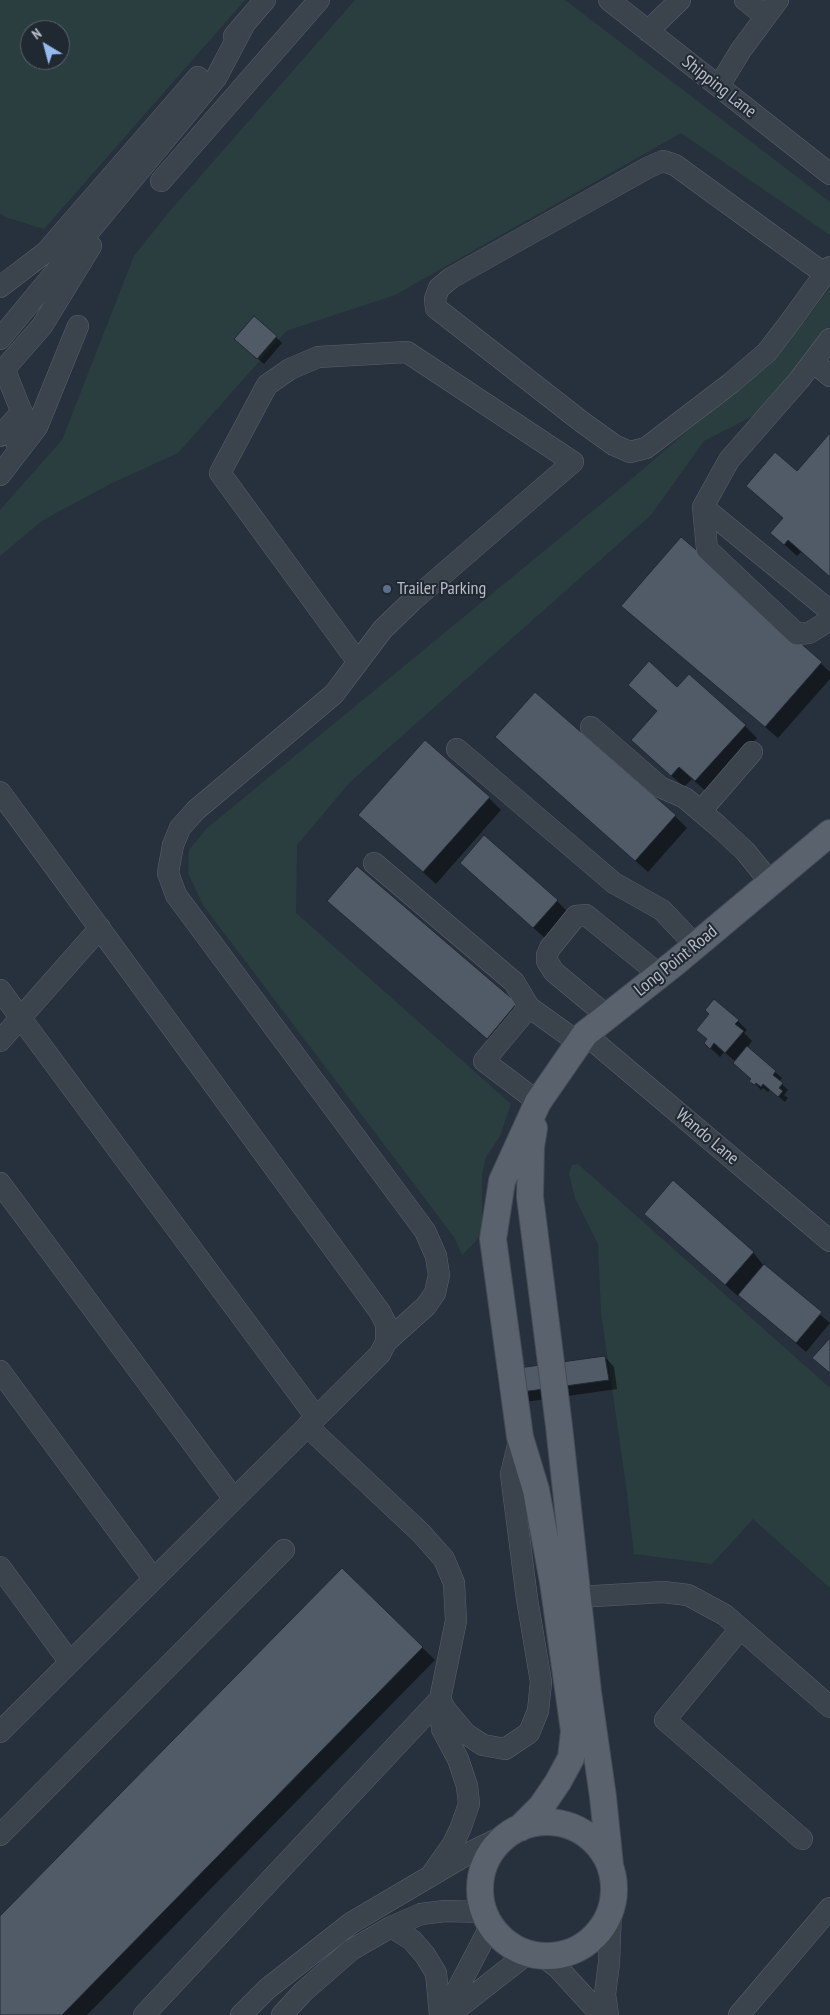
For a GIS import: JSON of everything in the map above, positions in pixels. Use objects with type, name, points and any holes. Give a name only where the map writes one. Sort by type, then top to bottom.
[{"type":"main road","name":"Long Point Road","points":[[514,1831],[541,1807],[558,1782],[571,1758],[574,1730],[553,1582],[536,1490],[520,1437],[493,1239],[502,1181],[538,1102],[582,1038],[696,946],[830,833]]},
{"type":"main road","points":[[538,1102],[531,1147],[530,1198],[559,1426],[610,1865],[614,1880],[614,1894],[611,1909],[596,1935],[571,1951],[556,1955],[534,1954],[501,1937],[488,1919],[481,1898],[482,1874],[492,1851],[514,1831],[543,1822],[567,1825],[589,1836],[598,1844],[610,1865]]},
{"type":"street","points":[[1,286],[46,252],[265,0]]},
{"type":"street","points":[[161,181],[319,0]]},
{"type":"street","name":"Shipping Lane","points":[[609,0],[830,174]]},
{"type":"street","points":[[745,0],[765,16]]},
{"type":"street","points":[[719,86],[741,50],[778,0]]},
{"type":"street","points":[[648,31],[672,2]]},
{"type":"street","points":[[0,339],[216,78],[244,25]]},
{"type":"street","points":[[663,161],[675,165],[827,270],[767,352],[731,383],[646,448],[630,452],[614,445],[582,422],[436,308],[439,288],[451,278],[649,167],[663,161]]},
{"type":"street","points":[[0,393],[2,373],[42,326],[138,172]]},
{"type":"street","points":[[0,475],[38,427],[78,326]]},
{"type":"street","points":[[830,339],[799,380],[729,460],[703,507],[707,549],[797,634],[809,632],[830,620]]},
{"type":"street","points":[[0,1732],[69,1661],[380,1354],[386,1342],[426,1306],[435,1293],[439,1275],[436,1256],[425,1231],[176,895],[168,873],[173,845],[180,828],[196,810],[334,694],[383,629],[412,600],[573,462],[407,352],[318,357],[290,369],[268,385],[220,473],[358,662]]},
{"type":"street","points":[[813,362],[830,376]]},
{"type":"street","points":[[0,459],[28,428],[2,373]]},
{"type":"street","points":[[0,436],[22,412]]},
{"type":"street","points":[[703,507],[830,611]]},
{"type":"street","points":[[591,727],[660,787],[685,798],[701,811],[745,851],[771,883]]},
{"type":"street","points":[[457,749],[614,883],[662,910],[696,946]]},
{"type":"street","points":[[701,811],[752,752]]},
{"type":"street","points":[[0,792],[380,1312],[386,1324],[386,1342]]},
{"type":"street","points":[[374,863],[514,982],[529,1007],[484,1061],[538,1102]]},
{"type":"street","points":[[607,1016],[554,972],[547,961],[550,948],[576,916],[586,915],[660,975]]},
{"type":"street","points":[[0,1041],[100,928]]},
{"type":"street","points":[[0,990],[312,1422],[422,1533],[444,1559],[454,1583],[456,1621],[440,1699],[442,1729],[458,1759],[467,1786],[469,1804],[462,1828],[431,1876]]},
{"type":"street","name":"Wando Lane","points":[[529,1007],[582,1038],[830,1241]]},
{"type":"street","points":[[0,1183],[234,1499]]},
{"type":"street","points":[[0,1371],[154,1578]]},
{"type":"street","points":[[440,1699],[445,1709],[466,1734],[483,1745],[505,1749],[529,1734],[538,1711],[541,1682],[527,1599],[511,1474],[520,1437]]},
{"type":"street","points":[[0,1835],[284,1550]]},
{"type":"street","points":[[0,1567],[69,1661]]},
{"type":"street","points":[[578,1597],[663,1592],[688,1595],[725,1615],[830,1707]]},
{"type":"street","points":[[740,1629],[665,1720],[802,1839]]},
{"type":"street","points":[[144,2015],[440,1699]]},
{"type":"street","points":[[241,2015],[267,1989],[351,1923],[473,1851],[514,1831]]},
{"type":"street","points":[[739,2015],[830,1908]]},
{"type":"street","points":[[608,2015],[605,1994],[609,1964],[611,1909]]},
{"type":"street","points":[[282,2015],[303,1992],[351,1950],[391,1927],[421,1914],[445,1911],[488,1919],[444,2015]]},
{"type":"street","points":[[391,1927],[412,1940],[425,1955],[436,1973],[440,2015]]},
{"type":"street","points":[[449,2015],[534,1954],[558,1968],[602,2015]]},
{"type":"green space","points":[[0,0],[245,0],[44,229],[5,217],[0,213]]},
{"type":"green space","points":[[355,0],[565,0],[830,202],[830,235],[681,133],[395,295],[286,331],[178,453],[112,483],[43,520],[0,556],[0,510],[62,440],[134,256],[169,212]]},
{"type":"green space","points":[[830,288],[830,326],[761,412],[704,441],[651,515],[350,782],[297,845],[296,913],[511,1104],[500,1136],[486,1157],[482,1174],[482,1230],[476,1241],[462,1255],[454,1237],[203,905],[188,873],[189,850],[206,829],[634,477],[784,348]]},
{"type":"green space","points":[[578,1164],[830,1388],[830,1588],[753,1519],[712,1564],[634,1554],[601,1312],[598,1244],[575,1198],[569,1174],[572,1165]]},
{"type":"building","points":[[254,316],[277,336],[257,359],[234,339]]},
{"type":"building","points":[[830,433],[830,577],[788,540],[784,545],[770,533],[783,518],[746,486],[775,452],[797,471]]},
{"type":"building","points":[[681,537],[782,623],[780,625],[822,662],[765,727],[621,606]]},
{"type":"building","points":[[649,661],[677,687],[689,674],[746,725],[695,781],[679,767],[671,776],[631,740],[657,711],[628,685]]},
{"type":"building","points":[[535,692],[676,815],[635,861],[495,737]]},
{"type":"building","points":[[425,740],[490,797],[423,872],[358,815]]},
{"type":"building","points":[[484,835],[558,900],[533,928],[460,863]]},
{"type":"building","points":[[357,866],[517,1003],[487,1039],[327,901]]},
{"type":"building","points":[[714,999],[739,1020],[735,1024],[744,1031],[725,1053],[714,1043],[710,1049],[704,1043],[707,1039],[696,1030],[709,1014],[705,1010]]},
{"type":"building","points":[[747,1046],[776,1071],[773,1075],[783,1083],[779,1088],[783,1091],[778,1097],[763,1084],[761,1087],[756,1083],[754,1085],[749,1081],[751,1079],[733,1063]]},
{"type":"building","points":[[673,1180],[754,1252],[725,1285],[644,1214]]},
{"type":"building","points":[[764,1264],[822,1312],[796,1343],[738,1295]]},
{"type":"building","points":[[830,1338],[830,1373],[812,1358]]},
{"type":"building","points":[[605,1356],[609,1380],[500,1395],[497,1371]]},
{"type":"building","points":[[342,1568],[423,1647],[62,2015],[0,2015],[0,1916]]},
{"type":"place","name":"Trailer Parking","points":[[387,589]]}]
